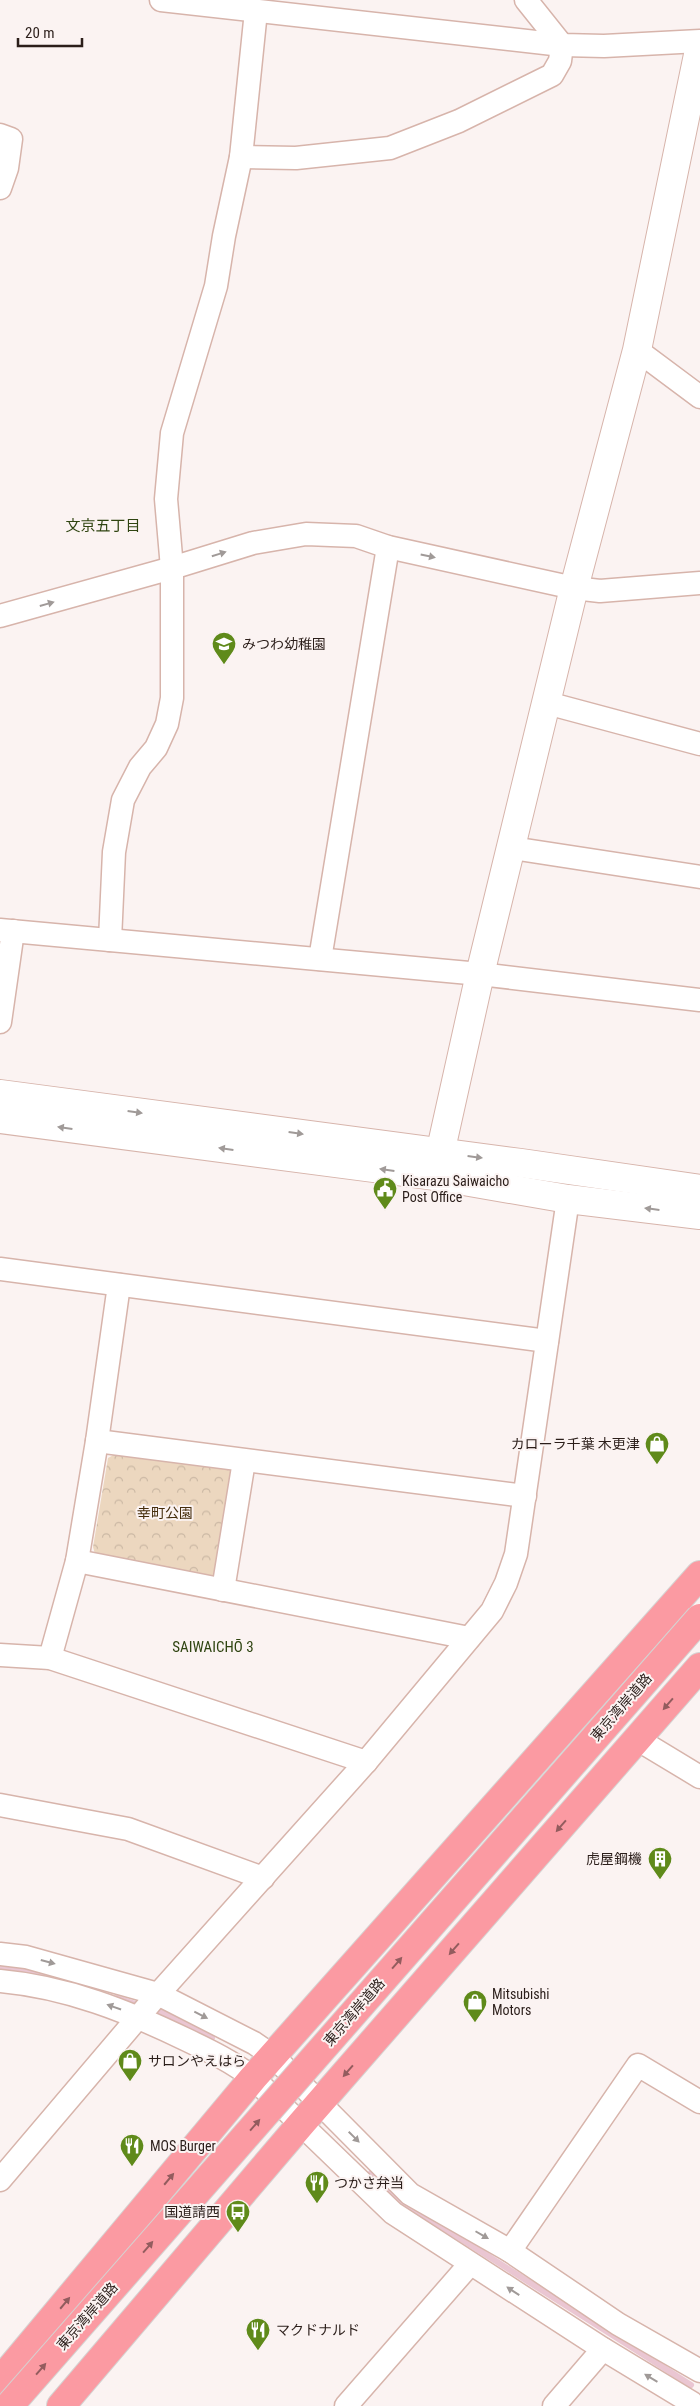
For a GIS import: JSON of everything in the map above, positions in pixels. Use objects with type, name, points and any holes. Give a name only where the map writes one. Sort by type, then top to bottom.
[{"type":"highway","points":[[273,2056],[286,2031],[700,1564]]},
{"type":"highway","points":[[0,2381],[253,2078],[700,1575]]},
{"type":"highway","name":"東京湾岸道路","points":[[9,2406],[700,1618]]},
{"type":"highway","points":[[62,2406],[301,2124],[700,1667]]},
{"type":"street","points":[[162,0],[562,45],[604,46],[700,43],[637,350],[574,588],[480,974],[438,1164]]},
{"type":"street","points":[[241,157],[296,158],[390,148],[459,121],[552,75],[560,61],[562,45],[526,0]]},
{"type":"street","points":[[110,940],[114,852],[123,800],[140,768],[160,740],[167,724],[172,698],[172,568],[166,499],[172,433],[216,286],[224,236],[241,157],[256,11]]},
{"type":"street","points":[[0,136],[12,139],[7,168],[0,188]]},
{"type":"street","points":[[637,350],[700,398]]},
{"type":"street","points":[[0,616],[172,568],[253,543],[306,534],[356,536],[388,547],[574,588],[600,591],[700,583]]},
{"type":"street","points":[[320,959],[388,547]]},
{"type":"street","points":[[547,703],[700,744]]},
{"type":"street","points":[[512,848],[700,877]]},
{"type":"street","points":[[0,1022],[6,930],[480,974],[700,1000]]},
{"type":"street","points":[[0,1094],[438,1164],[568,1199],[700,1215]]},
{"type":"street","points":[[0,1119],[700,1189]]},
{"type":"street","points":[[0,2180],[148,2006],[366,1762],[492,1611],[506,1583],[516,1554],[568,1199]]},
{"type":"street","points":[[0,1269],[547,1342]]},
{"type":"street","points":[[50,1658],[77,1561],[97,1441],[118,1285]]},
{"type":"street","points":[[97,1441],[525,1496]]},
{"type":"street","points":[[223,1590],[244,1461]]},
{"type":"street","points":[[77,1561],[469,1638]]},
{"type":"street","points":[[0,1655],[50,1658],[366,1762]]},
{"type":"street","points":[[637,1739],[700,1777]]},
{"type":"street","points":[[0,1805],[128,1829],[262,1878]]},
{"type":"street","points":[[0,1954],[26,1956],[148,2006],[254,2043],[273,2056],[410,2194],[510,2251],[618,2324],[700,2371]]},
{"type":"street","points":[[0,1981],[148,2006],[253,2078],[392,2213],[603,2349],[695,2398]]},
{"type":"street","points":[[510,2251],[638,2065],[700,2102]]},
{"type":"street","points":[[346,2406],[470,2264]]},
{"type":"street","points":[[554,2406],[603,2349]]},
{"type":"green space","name":"幸町公園","points":[[117,1453],[232,1470],[219,1573],[211,1576],[95,1554],[93,1547],[108,1458]]},
{"type":"waterway","points":[[0,1968],[29,1972],[49,1978]]},
{"type":"waterway","points":[[117,1998],[160,2012],[212,2038]]},
{"type":"waterway","points":[[371,2173],[406,2204],[691,2385]]},
{"type":"place","name":"みつわ幼稚園","points":[[224,665]]},
{"type":"place","name":"Kisarazu Saiwaicho Post Office","points":[[385,1210]]},
{"type":"place","name":"カローラ千葉 木更津","points":[[657,1465]]},
{"type":"place","name":"虎屋鋼機","points":[[660,1880]]},
{"type":"place","name":"Mitsubishi Motors","points":[[475,2023]]},
{"type":"place","name":"サロンやえはら","points":[[130,2082]]},
{"type":"place","name":"MOS Burger","points":[[132,2167]]},
{"type":"place","name":"つかさ弁当","points":[[317,2204]]},
{"type":"place","name":"国道請西","points":[[238,2233]]},
{"type":"place","name":"マクドナルド","points":[[258,2351]]},
{"type":"district","name":"文京五丁目","points":[[103,526]]},
{"type":"district","name":"SAIWAICHŌ 3","points":[[213,1647]]}]
